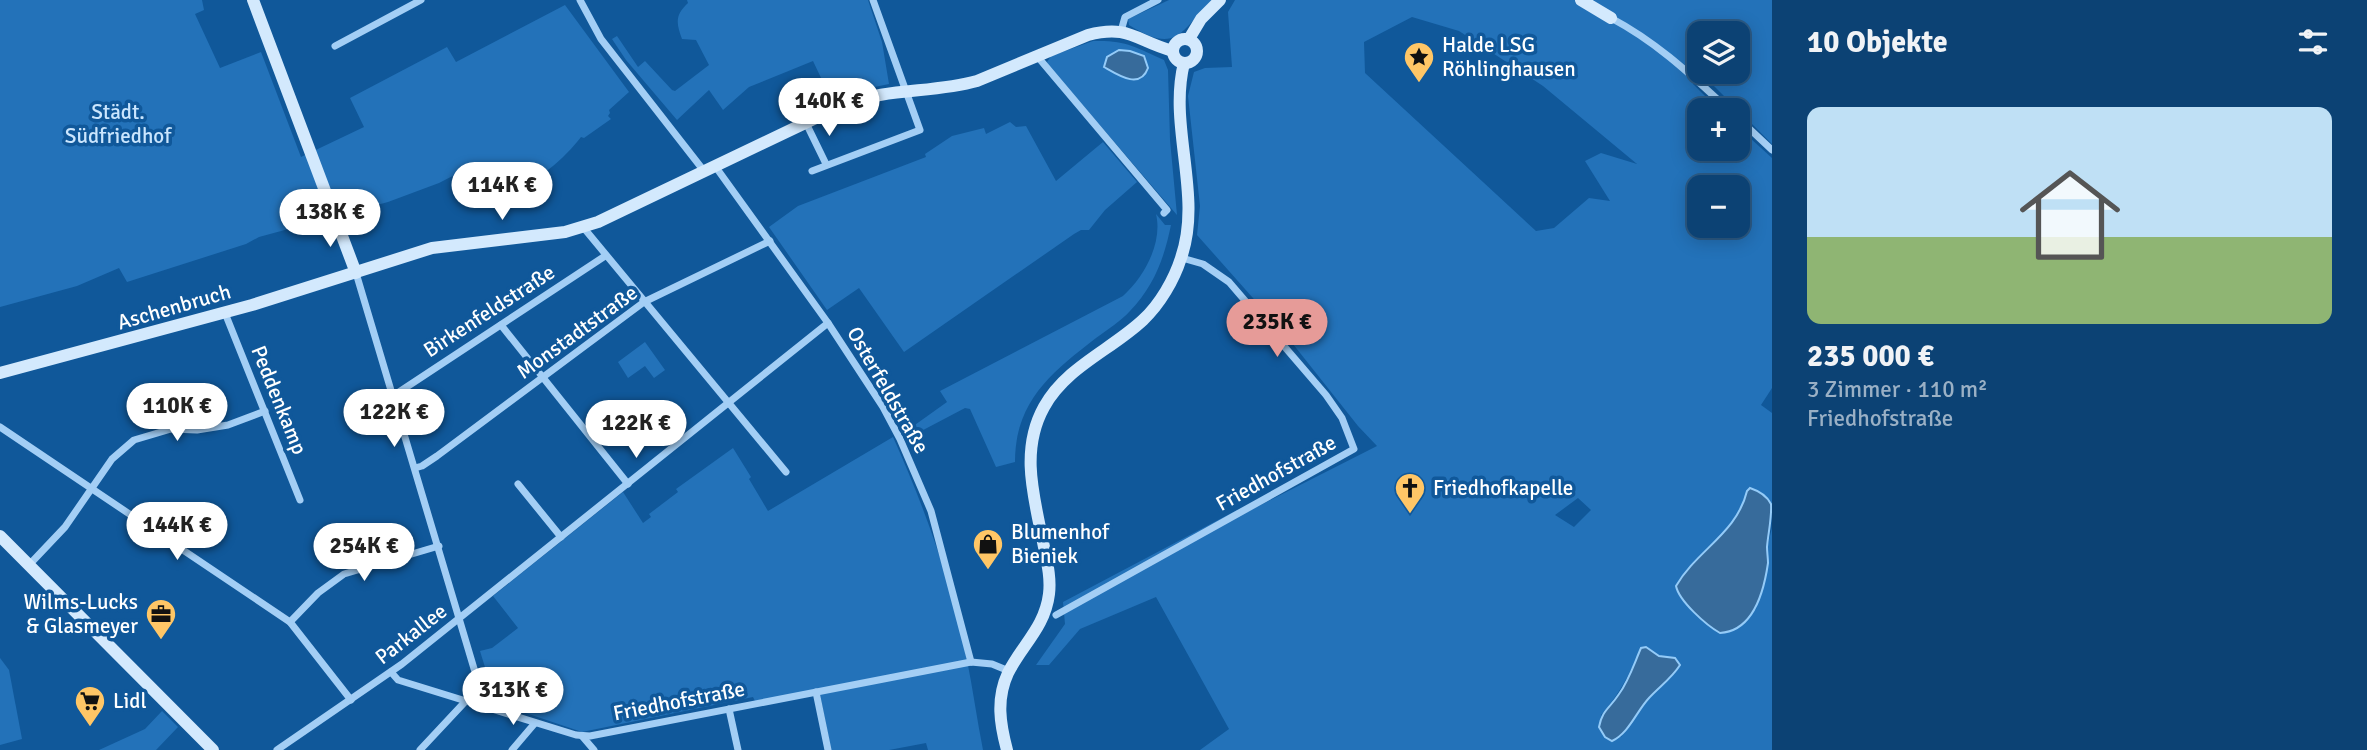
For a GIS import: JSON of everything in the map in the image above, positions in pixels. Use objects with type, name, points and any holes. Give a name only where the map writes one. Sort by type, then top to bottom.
[{"type":"street","points":[[253,0],[356,272],[478,682],[477,690],[420,750]]},
{"type":"street","points":[[335,46],[422,0]]},
{"type":"street","name":"Osterfeldstraße","points":[[580,0],[601,39],[770,242],[883,407],[920,484],[935,524],[971,662]]},
{"type":"street","points":[[812,171],[920,130],[873,0]]},
{"type":"street","points":[[1158,0],[1125,17],[1121,31],[1173,51]]},
{"type":"street","points":[[1189,39],[1197,47],[1197,54],[1192,61],[1184,63],[1175,58],[1173,51],[1178,41],[1189,39],[1201,19],[1220,0]]},
{"type":"street","points":[[1581,0],[1642,34],[1716,98]]},
{"type":"street","name":"Aschenbruch","points":[[0,373],[225,313],[445,245],[556,233],[583,227],[866,97],[966,84],[998,74],[1088,35],[1106,30],[1121,31]]},
{"type":"street","points":[[1037,56],[1167,210],[1164,213]]},
{"type":"street","points":[[1007,750],[999,706],[1009,671],[1040,627],[1049,595],[1048,564],[1031,481],[1031,443],[1044,407],[1066,379],[1127,334],[1149,314],[1167,289],[1182,258],[1188,214],[1180,109],[1184,63]]},
{"type":"street","points":[[806,123],[826,164]]},
{"type":"street","points":[[1750,129],[1772,150]]},
{"type":"street","points":[[583,227],[786,472]]},
{"type":"street","name":"Monstadtstraße","points":[[415,468],[438,456],[644,302],[770,242]]},
{"type":"street","name":"Birkenfeldstraße","points":[[392,394],[399,392],[605,256]]},
{"type":"street","name":"Friedhofstraße","points":[[1056,615],[1354,449],[1342,418],[1326,395],[1229,282],[1203,264],[1182,258]]},
{"type":"street","name":"Peddenkamp","points":[[225,313],[300,500]]},
{"type":"street","name":"Parkallee","points":[[277,750],[391,672],[828,323]]},
{"type":"street","points":[[501,325],[628,484]]},
{"type":"street","points":[[29,565],[65,527],[112,459],[134,440],[171,429],[197,430],[228,425],[265,411]]},
{"type":"street","points":[[0,427],[290,622],[351,700]]},
{"type":"street","points":[[518,484],[561,537]]},
{"type":"street","points":[[0,536],[213,750]]},
{"type":"street","points":[[290,622],[318,593],[345,574],[439,546]]},
{"type":"street","name":"Friedhofstraße","points":[[391,672],[398,680],[465,702],[590,736],[971,662],[992,664],[1009,671]]},
{"type":"street","points":[[816,692],[828,750]]},
{"type":"street","points":[[729,709],[738,750]]},
{"type":"street","points":[[512,750],[535,723]]},
{"type":"street","points":[[582,736],[594,750]]},
{"type":"green space","name":"Städt. Südfriedhof","points":[[0,0],[202,0],[204,10],[195,14],[220,68],[261,52],[301,157],[364,127],[350,98],[447,47],[456,62],[565,5],[629,92],[609,110],[608,116],[611,119],[584,138],[581,137],[553,166],[518,189],[493,195],[476,164],[439,183],[388,202],[259,237],[246,244],[127,282],[119,268],[77,286],[0,307]]},
{"type":"green space","points":[[687,0],[868,0],[882,42],[889,84],[855,91],[832,101],[813,61],[749,87],[723,110],[709,90],[677,120],[626,60],[612,39],[617,36],[638,67],[645,61],[675,91],[709,65],[696,40],[682,39],[678,20],[688,3]]},
{"type":"green space","points":[[1169,0],[1212,0],[1184,30],[1168,39],[1145,34],[1129,25],[1128,19]]},
{"type":"green space","points":[[1235,0],[1772,0],[1772,144],[1750,122],[1750,98],[1726,98],[1712,84],[1750,84],[1750,21],[1687,21],[1687,84],[1693,84],[1707,98],[1687,98],[1687,161],[1750,161],[1750,138],[1772,158],[1772,388],[1761,405],[1772,413],[1772,509],[1771,504],[1745,497],[1744,505],[1736,519],[1708,550],[1693,609],[1720,633],[1756,609],[1768,562],[1767,548],[1772,528],[1772,750],[1200,750],[1229,729],[1156,597],[1080,629],[1049,665],[1036,665],[1065,624],[1063,602],[1237,510],[1241,515],[1377,446],[1285,334],[1197,235],[1200,206],[1188,96],[1194,72],[1205,68],[1232,67],[1228,12]],"holes":[[[1412,17],[1459,31],[1543,86],[1637,164],[1601,153],[1585,161],[1610,201],[1589,198],[1554,228],[1536,231],[1365,73],[1364,42]],[[1578,498],[1591,510],[1574,527],[1555,515]],[[1646,647],[1659,656],[1675,658],[1675,673],[1638,710],[1621,737],[1601,715],[1619,691],[1641,648]]]},
{"type":"green space","points":[[1093,41],[1122,43],[1164,60],[1168,70],[1170,140],[1177,215],[1047,62],[1051,56]]},
{"type":"green space","points":[[1010,122],[1016,127],[1026,126],[1056,181],[1103,142],[1137,182],[1105,210],[1089,230],[1074,234],[904,352],[859,288],[827,310],[769,227],[798,206],[926,157],[925,154],[952,136],[984,128],[986,134]]},
{"type":"green space","points":[[1156,214],[1165,225],[1171,225],[1152,282],[1126,315],[1065,363],[1039,390],[1021,422],[1015,462],[996,467],[970,409],[965,408],[908,438],[905,432],[947,402],[940,391],[1123,296],[1150,259],[1157,236]]},
{"type":"green space","points":[[645,342],[665,370],[654,378],[645,366],[628,378],[618,362]]},
{"type":"green space","points":[[893,437],[927,519],[954,603],[983,750],[928,750],[926,743],[889,750],[831,750],[819,689],[755,701],[753,697],[582,732],[496,703],[480,651],[492,648],[518,628],[493,596],[623,492],[643,523],[651,517],[649,514],[678,492],[676,489],[733,448],[768,511]]},
{"type":"green space","points":[[0,658],[9,670],[22,739],[0,745]]},
{"type":"green space","points":[[162,711],[178,727],[156,750],[99,750],[145,729]]},
{"type":"shaded area","points":[[1119,50],[1144,56],[1148,68],[1144,75],[1128,79],[1104,67],[1107,57]]},
{"type":"shaded area","points":[[1750,488],[1762,494],[1771,504],[1766,574],[1760,597],[1749,617],[1732,631],[1720,633],[1694,612],[1682,599],[1676,586],[1726,530]]},
{"type":"shaded area","points":[[1646,647],[1659,656],[1675,658],[1680,665],[1649,698],[1628,728],[1612,741],[1605,737],[1599,727],[1600,721],[1626,683],[1641,648]]},
{"type":"place","name":"Halde LSG Röhlinghausen","points":[[1419,84]]},
{"type":"place","name":"Friedhofkapelle","points":[[1410,515]]},
{"type":"place","name":"Blumenhof Bieniek","points":[[988,571]]},
{"type":"place","name":"Wilms-Lucks & Glasmeyer","points":[[161,641]]},
{"type":"place","name":"Lidl","points":[[90,728]]}]
